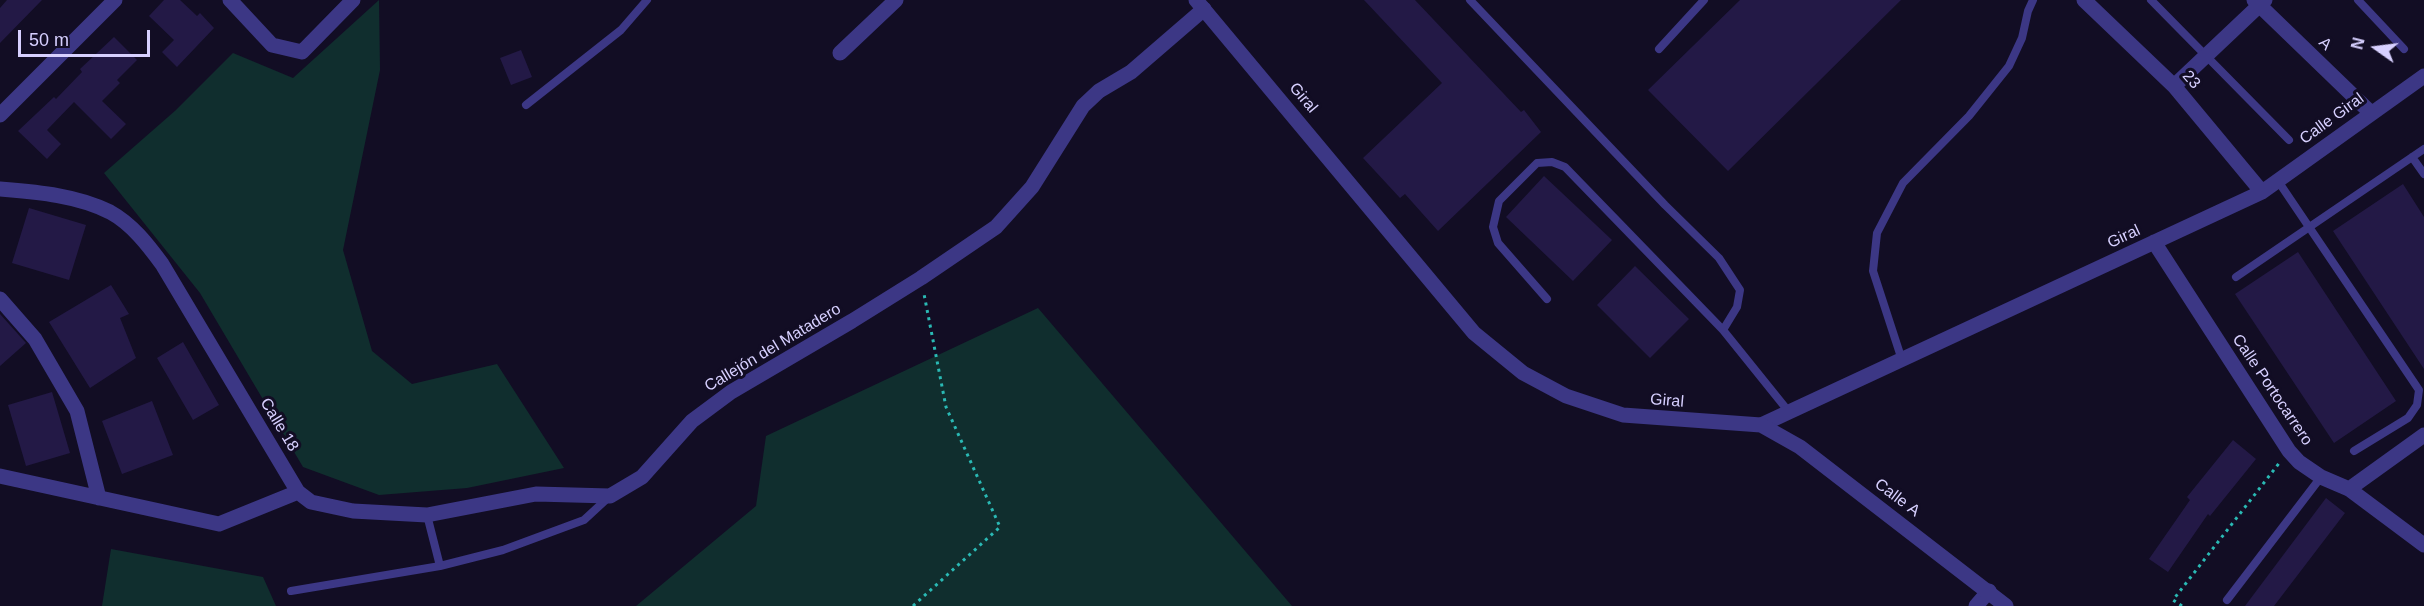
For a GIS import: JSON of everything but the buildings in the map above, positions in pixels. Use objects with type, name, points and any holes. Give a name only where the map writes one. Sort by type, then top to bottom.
[{"type":"street","points":[[0,116],[115,0]]},
{"type":"street","points":[[230,0],[272,45],[302,52],[353,0]]},
{"type":"street","points":[[840,53],[896,0]]},
{"type":"street","name":"23","points":[[2084,0],[2174,86],[2262,192]]},
{"type":"street","points":[[2174,86],[2260,2]]},
{"type":"street","name":"A","points":[[2260,2],[2371,113]]},
{"type":"street","name":"Giral","points":[[1200,4],[1474,333],[1523,373],[1566,396],[1623,415],[1761,425],[2262,192]]},
{"type":"street","name":"Callejón del Matadero","points":[[610,496],[642,477],[692,421],[731,392],[921,278],[996,227],[1032,188],[1083,106],[1099,91],[1131,72],[1200,4]]},
{"type":"street","name":"Calle Giral","points":[[2262,192],[2424,76]]},
{"type":"street","name":"Calle 18","points":[[0,189],[39,192],[110,212],[145,240],[162,264],[298,492]]},
{"type":"street","name":"Calle Portocarrero","points":[[2154,242],[2289,451],[2299,462],[2321,477],[2349,489],[2424,545]]},
{"type":"street","points":[[0,299],[35,339],[77,411],[99,498]]},
{"type":"street","name":"Calle A","points":[[1761,425],[1800,447],[2006,606]]},
{"type":"street","points":[[2349,489],[2424,435]]},
{"type":"street","points":[[0,476],[219,524],[298,492],[312,502],[353,511],[427,515],[536,494],[610,496]]},
{"type":"street","points":[[1976,606],[1989,591]]},
{"type":"lane","points":[[526,105],[621,30],[647,0]]},
{"type":"lane","points":[[1470,0],[1665,205],[1719,258],[1740,290],[1737,307],[1723,330]]},
{"type":"lane","points":[[1659,49],[1704,0]]},
{"type":"lane","points":[[1902,360],[1873,271],[1877,233],[1903,183],[1969,116],[2009,66],[2022,38],[2033,0]]},
{"type":"lane","points":[[2151,0],[2289,140]]},
{"type":"lane","points":[[2358,0],[2404,49]]},
{"type":"lane","points":[[2236,277],[2424,149]]},
{"type":"lane","points":[[2412,157],[2424,174]]},
{"type":"lane","points":[[1547,299],[1498,243],[1492,227],[1499,201],[1537,163],[1552,162],[1565,167],[1723,330],[1789,412]]},
{"type":"lane","points":[[2278,181],[2419,390],[2416,405],[2408,418],[2354,451]]},
{"type":"lane","points":[[2228,600],[2321,477]]},
{"type":"lane","name":"Callejón del Matadero","points":[[291,591],[440,566],[502,550],[584,520],[610,496]]},
{"type":"lane","points":[[427,515],[440,566]]},
{"type":"path","points":[[913,606],[1000,527],[946,408],[921,278]]},
{"type":"path","points":[[2182,606],[2173,600],[2289,451]]},
{"type":"green space","points":[[379,0],[380,70],[343,250],[372,351],[412,384],[497,364],[564,468],[467,488],[379,495],[303,467],[200,293],[104,173],[176,110],[233,53],[293,78]]},
{"type":"green space","points":[[1038,308],[1292,606],[636,606],[756,506],[766,436]]},
{"type":"green space","points":[[111,549],[263,577],[276,606],[102,606]]}]
